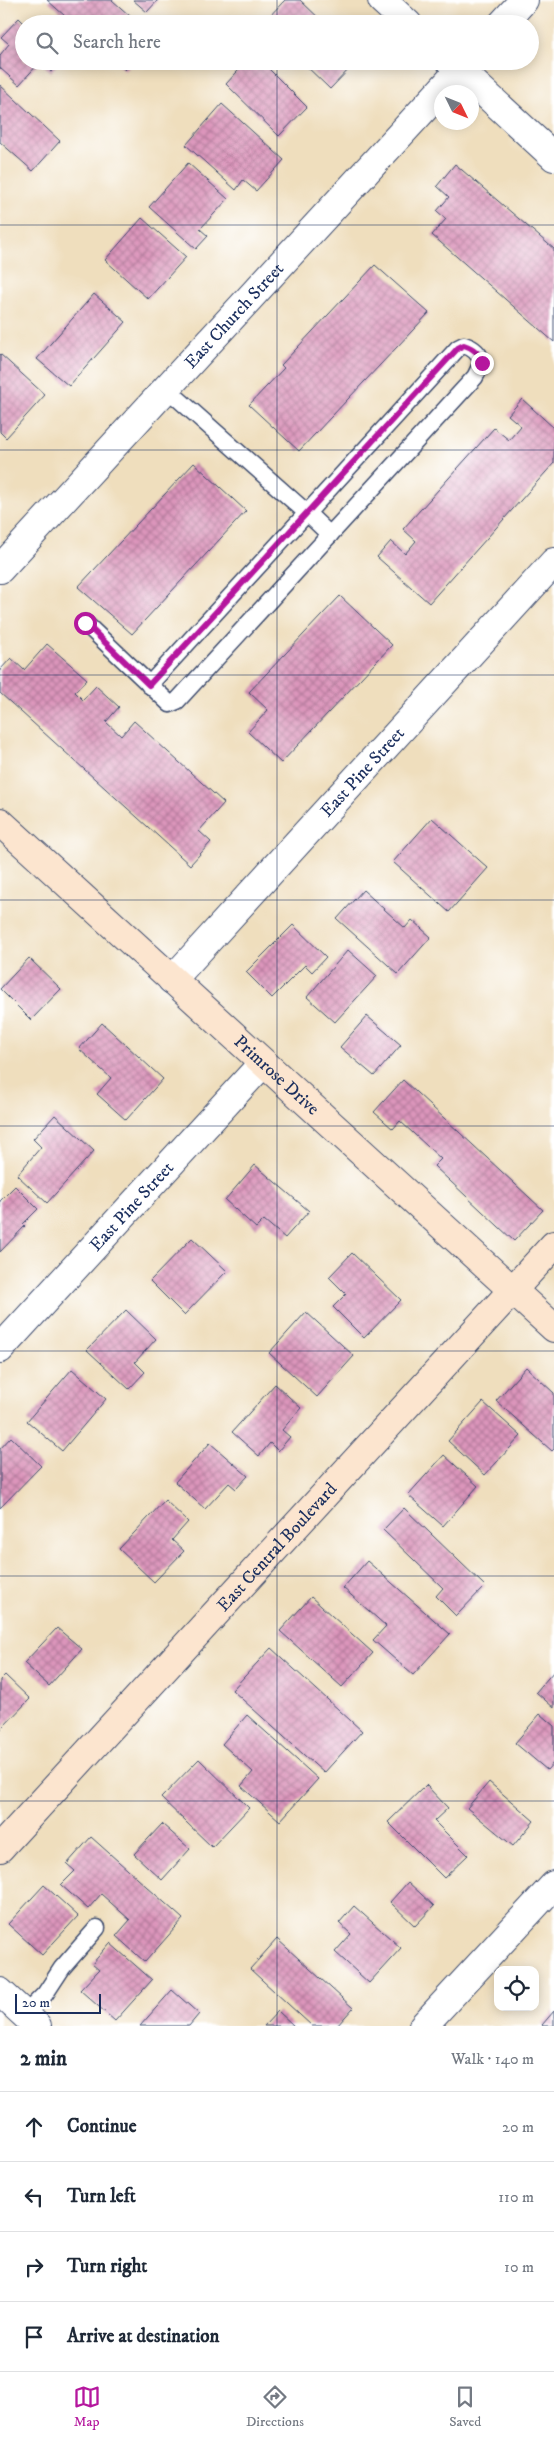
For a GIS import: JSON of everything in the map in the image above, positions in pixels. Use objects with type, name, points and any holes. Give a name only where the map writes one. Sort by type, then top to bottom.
[{"type":"street","points":[[382,0],[398,15]]},
{"type":"street","points":[[510,15],[524,0]]},
{"type":"street","name":"East Church Street","points":[[0,569],[454,70]]},
{"type":"street","points":[[465,70],[554,157]]},
{"type":"street","name":"East Pine Street","points":[[172,980],[554,562]]},
{"type":"street","name":"Primrose Drive","points":[[0,822],[554,1328]]},
{"type":"street","name":"East Pine Street","points":[[0,1349],[263,1063]]},
{"type":"street","name":"East Central Boulevard","points":[[0,1848],[554,1245]]},
{"type":"street","points":[[423,2026],[554,1885]]},
{"type":"street","points":[[0,1992],[31,2020]]},
{"type":"lane","points":[[85,623],[149,685],[170,704],[177,702],[475,377],[482,363],[480,356],[471,347],[464,345],[458,348],[149,685]]},
{"type":"lane","points":[[166,388],[330,535]]},
{"type":"lane","points":[[31,2020],[62,1968],[98,1928]]},
{"type":"building","points":[[47,0],[112,0],[129,15],[64,15]]},
{"type":"building","points":[[133,0],[158,0],[147,12]]},
{"type":"building","points":[[285,0],[300,0],[316,15],[271,15]]},
{"type":"building","points":[[15,22],[15,70],[33,70],[19,85],[0,68],[0,55],[9,44],[1,37]]},
{"type":"building","points":[[239,70],[270,70],[307,107],[279,136],[226,84]]},
{"type":"building","points":[[310,70],[348,70],[330,89]]},
{"type":"building","points":[[0,85],[60,141],[33,171],[0,142]]},
{"type":"building","points":[[222,104],[284,160],[256,191],[243,180],[236,190],[186,145]]},
{"type":"building","points":[[188,163],[228,199],[200,229],[208,236],[196,249],[149,207]]},
{"type":"building","points":[[455,164],[554,249],[554,342],[432,235],[446,219],[437,211],[449,197],[437,186]]},
{"type":"building","points":[[142,218],[186,257],[148,299],[105,260]]},
{"type":"building","points":[[375,265],[429,313],[299,451],[249,405],[284,368],[281,365]]},
{"type":"building","points":[[94,294],[126,322],[69,386],[37,359]]},
{"type":"building","points":[[0,354],[45,395],[6,438],[0,432]]},
{"type":"building","points":[[522,399],[554,428],[554,463],[429,603],[377,557],[391,541],[405,554],[416,541],[403,529],[494,428],[509,440],[521,426],[508,415]]},
{"type":"building","points":[[194,463],[246,511],[132,634],[78,587]]},
{"type":"building","points":[[340,596],[392,645],[281,763],[248,732],[268,710],[249,692]]},
{"type":"building","points":[[47,644],[87,679],[75,692],[83,700],[96,686],[119,707],[106,722],[121,736],[134,721],[224,803],[199,831],[211,842],[190,865],[0,693],[0,670],[11,658],[24,670]]},
{"type":"building","points":[[432,818],[488,868],[449,912],[393,862]]},
{"type":"building","points":[[363,890],[405,928],[412,920],[431,937],[398,974],[337,919]]},
{"type":"building","points":[[293,925],[326,957],[312,972],[305,965],[272,998],[246,972]]},
{"type":"building","points":[[348,950],[377,976],[335,1022],[307,997]]},
{"type":"building","points":[[29,958],[61,989],[31,1020],[0,989]]},
{"type":"building","points":[[367,1016],[401,1045],[374,1076],[340,1047]]},
{"type":"building","points":[[102,1023],[163,1079],[126,1120],[97,1094],[111,1078],[79,1049]]},
{"type":"building","points":[[403,1080],[543,1210],[514,1241],[434,1166],[441,1159],[400,1121],[393,1129],[374,1112]]},
{"type":"building","points":[[55,1115],[94,1151],[47,1203],[17,1175],[41,1147],[33,1139]]},
{"type":"building","points":[[255,1165],[309,1211],[285,1238],[264,1220],[256,1228],[225,1200]]},
{"type":"building","points":[[15,1186],[38,1209],[23,1224],[25,1226],[0,1252],[0,1201]]},
{"type":"building","points":[[192,1238],[227,1271],[184,1315],[150,1281]]},
{"type":"building","points":[[352,1253],[401,1300],[364,1338],[333,1307],[346,1294],[329,1277]]},
{"type":"building","points":[[126,1310],[156,1339],[135,1362],[145,1372],[129,1389],[87,1350]]},
{"type":"building","points":[[306,1312],[354,1356],[317,1397],[269,1353]]},
{"type":"building","points":[[526,1367],[554,1393],[554,1449],[552,1451],[496,1401]]},
{"type":"building","points":[[72,1369],[106,1399],[62,1451],[27,1421]]},
{"type":"building","points":[[275,1384],[301,1408],[282,1430],[290,1437],[278,1451],[270,1443],[259,1456],[232,1432]]},
{"type":"building","points":[[483,1402],[521,1436],[485,1475],[448,1441]]},
{"type":"building","points":[[11,1437],[41,1466],[0,1508],[0,1449]]},
{"type":"building","points":[[210,1443],[248,1476],[236,1489],[229,1483],[205,1509],[175,1482]]},
{"type":"building","points":[[444,1455],[478,1486],[443,1526],[408,1495]]},
{"type":"building","points":[[165,1500],[188,1522],[172,1540],[184,1551],[154,1582],[119,1549]]},
{"type":"building","points":[[404,1508],[485,1586],[456,1616],[436,1596],[443,1588],[383,1530]]},
{"type":"building","points":[[367,1561],[450,1634],[413,1675],[373,1640],[386,1626],[343,1588]]},
{"type":"building","points":[[311,1597],[373,1653],[342,1687],[280,1631]]},
{"type":"building","points":[[57,1628],[82,1649],[49,1686],[24,1663]]},
{"type":"building","points":[[271,1648],[362,1731],[324,1773],[232,1690]]},
{"type":"building","points":[[554,1671],[554,1708],[536,1692]]},
{"type":"building","points":[[5,1675],[30,1699],[0,1730],[0,1680]]},
{"type":"building","points":[[540,1714],[554,1726],[554,1762],[547,1770],[515,1743]]},
{"type":"building","points":[[247,1715],[318,1779],[280,1821],[241,1786],[253,1772],[222,1744]]},
{"type":"building","points":[[199,1759],[249,1808],[212,1847],[161,1798]]},
{"type":"building","points":[[489,1782],[534,1821],[513,1846],[467,1808]]},
{"type":"building","points":[[426,1785],[448,1808],[434,1821],[468,1855],[444,1878],[388,1822]]},
{"type":"building","points":[[162,1824],[190,1849],[162,1880],[134,1854]]},
{"type":"building","points":[[91,1837],[183,1919],[145,1962],[116,1936],[130,1920],[101,1894],[88,1909],[61,1885],[75,1871],[67,1864]]},
{"type":"building","points":[[408,1882],[434,1906],[415,1926],[390,1902]]},
{"type":"building","points":[[44,1885],[78,1916],[42,1955],[8,1924]]},
{"type":"building","points":[[354,1906],[401,1948],[369,1983],[335,1952],[351,1934],[339,1923]]},
{"type":"building","points":[[277,1939],[353,2008],[337,2026],[312,2026],[250,1969]]},
{"type":"building","points":[[110,1943],[152,1980],[115,2021],[80,1990],[99,1970],[92,1964]]},
{"type":"building","points":[[172,1990],[199,2014],[189,2026],[140,2026]]},
{"type":"building","points":[[278,2011],[294,2026],[264,2026]]},
{"type":"building","points":[[554,2011],[554,2026],[543,2026],[542,2025]]},
{"type":"route","points":[[85,623],[149,685],[458,348],[464,345],[471,347],[480,356],[482,363]]}]
